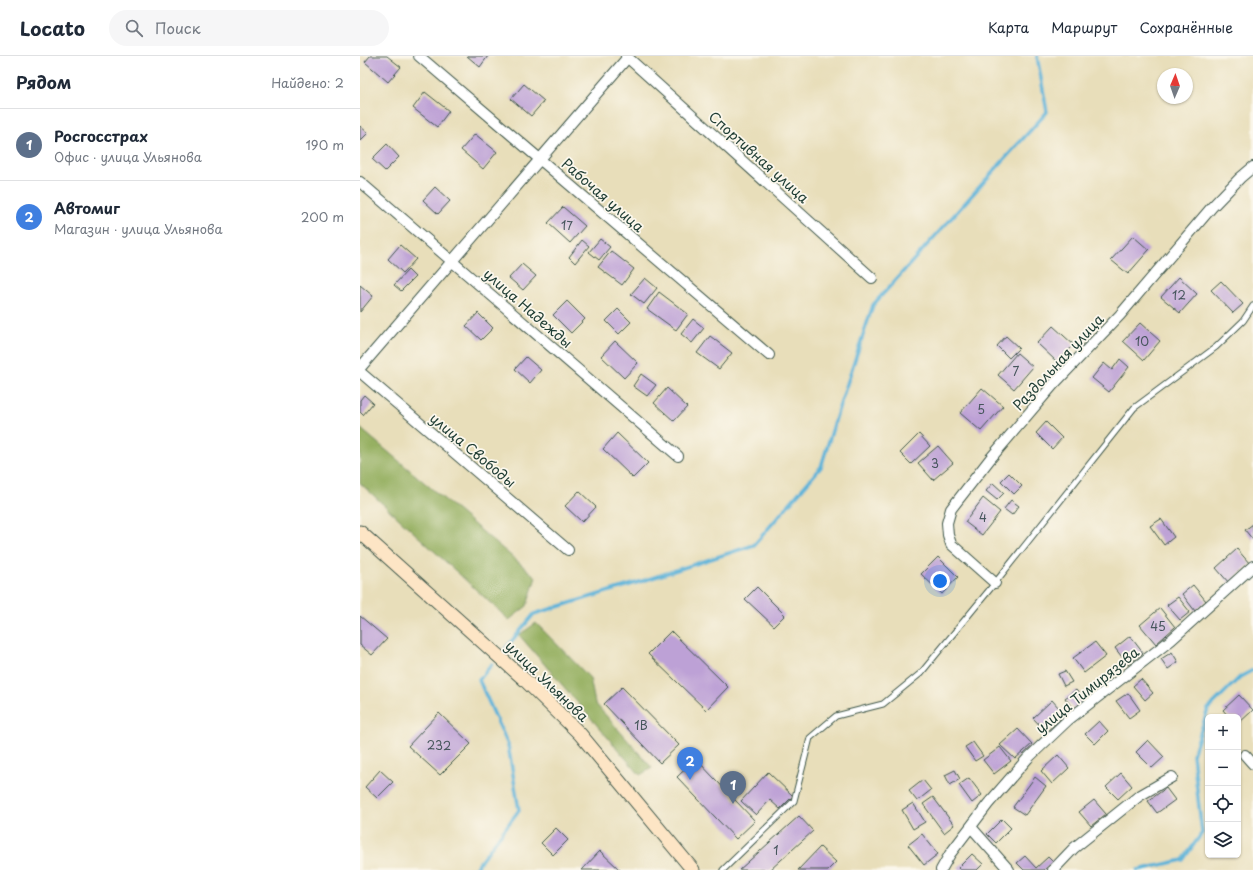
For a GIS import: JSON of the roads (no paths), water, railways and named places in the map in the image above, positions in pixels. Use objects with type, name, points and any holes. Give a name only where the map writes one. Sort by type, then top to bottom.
[{"type":"main road","name":"улица Ульянова","points":[[360,532],[525,680],[580,734],[694,870]]},
{"type":"street","name":"Рабочая улица","points":[[419,56],[769,355]]},
{"type":"street","points":[[360,368],[627,57]]},
{"type":"street","name":"Спортивная улица","points":[[627,57],[872,278]]},
{"type":"street","name":"Раздольная улица","points":[[995,583],[951,544],[948,535],[947,523],[951,509],[990,459],[1053,385],[1120,316],[1212,207],[1240,178],[1253,167]]},
{"type":"street","name":"улица Надежды","points":[[360,182],[678,456]]},
{"type":"street","name":"улица Свободы","points":[[360,372],[568,550]]},
{"type":"street","name":"улица Тимирязева","points":[[941,870],[950,854],[988,804],[1028,758],[1068,720],[1171,640],[1253,566]]},
{"type":"street","points":[[1245,755],[1253,764]]},
{"type":"street","points":[[1053,870],[1074,848],[1139,796],[1172,777]]},
{"type":"street","points":[[971,826],[1009,870]]},
{"type":"lane","points":[[723,870],[794,801],[810,738],[836,716],[883,704],[921,673],[995,583],[1134,408],[1216,347],[1243,321],[1253,306]]},
{"type":"waterway","points":[[505,649],[534,614],[754,545],[821,467],[873,305],[1047,112],[1037,56]]},
{"type":"waterway","points":[[474,870],[519,810],[508,745],[479,680],[492,664]]},
{"type":"waterway","points":[[1138,870],[1183,860],[1202,833],[1193,755],[1208,709],[1240,677],[1253,670]]},
{"type":"place","name":"Автомиг","points":[[690,780]]},
{"type":"place","name":"Росгосстрах","points":[[733,804]]}]
